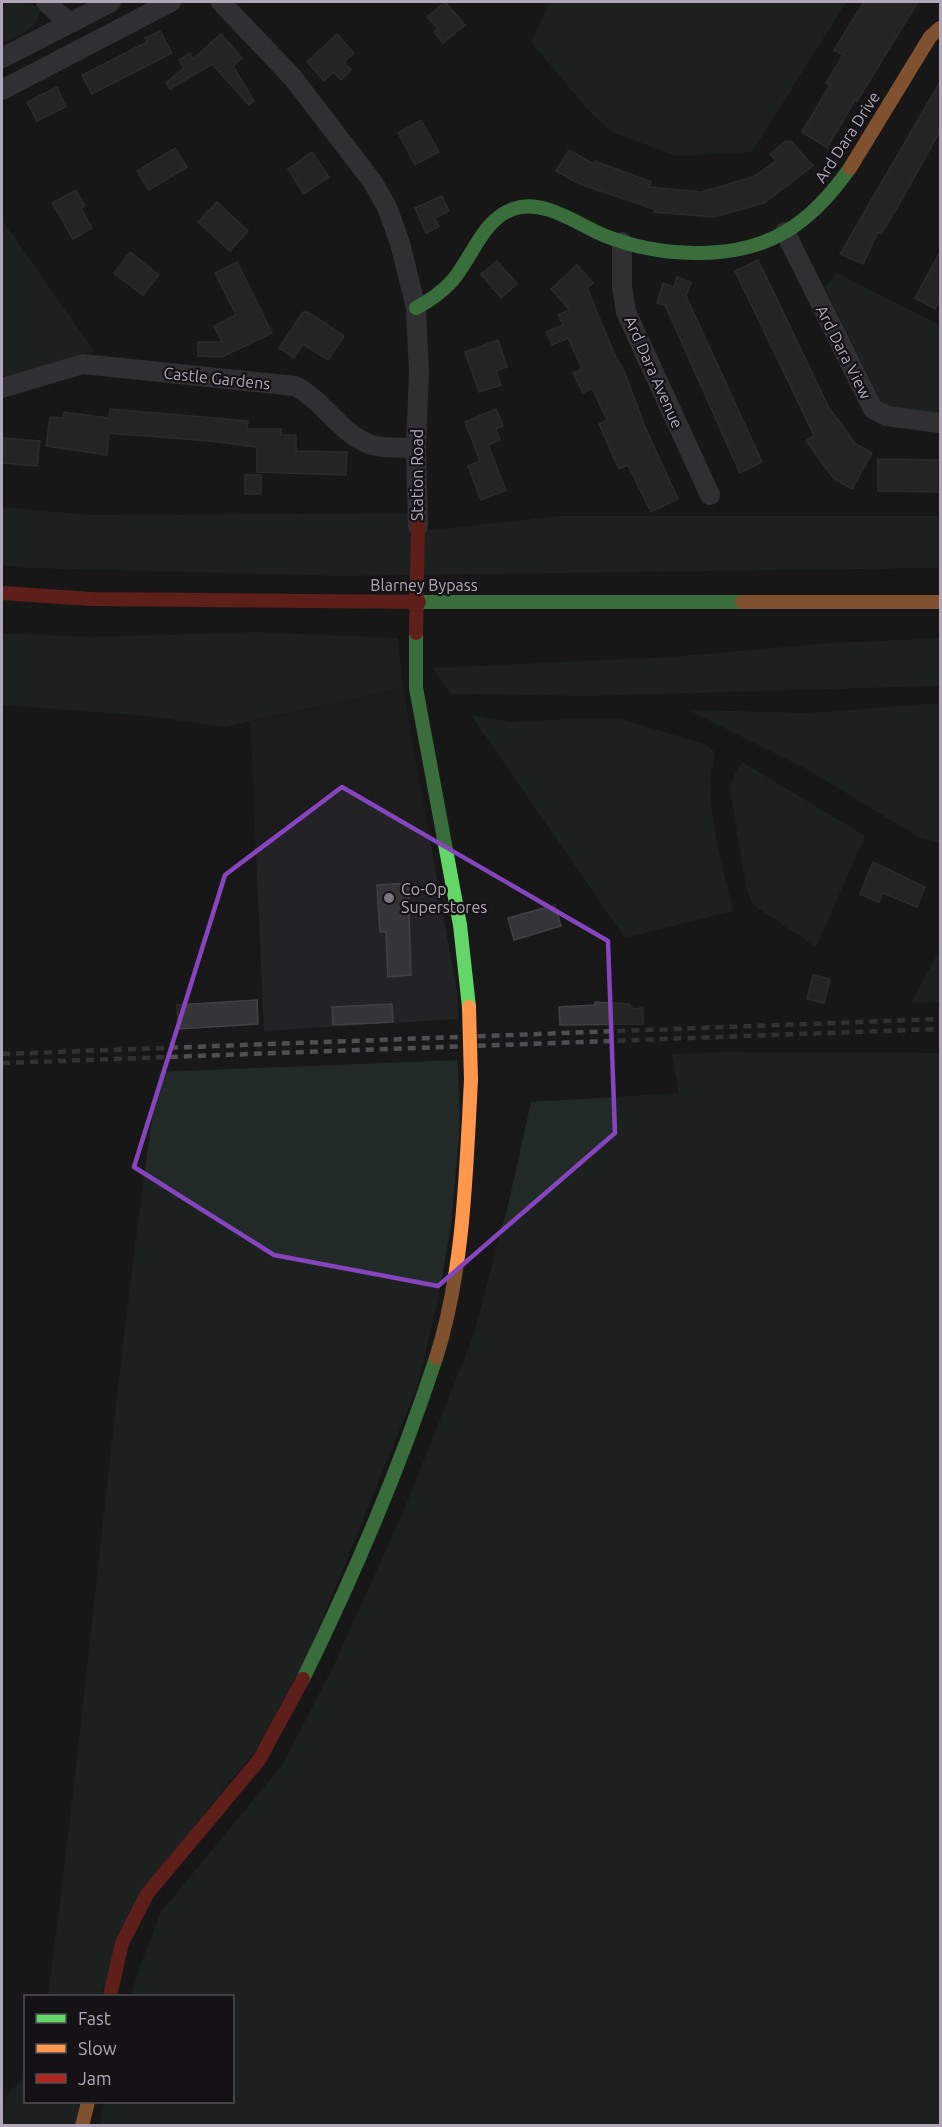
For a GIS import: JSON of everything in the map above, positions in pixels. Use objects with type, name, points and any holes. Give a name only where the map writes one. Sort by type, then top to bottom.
[{"type":"main road","name":"Ard Dara Drive","points":[[416,308],[435,298],[453,279],[482,236],[495,222],[512,210],[527,206],[622,242],[704,253],[746,245],[785,232],[827,198],[843,178],[930,36],[940,28]]},
{"type":"main road","name":"Station Road","points":[[110,1995],[122,1943],[147,1894],[258,1760],[286,1715],[336,1612],[415,1421],[444,1334],[463,1214],[471,1080],[469,1007],[460,925],[416,688],[417,526]]},
{"type":"main road","name":"Blarney Bypass","points":[[2,593],[92,599],[342,602],[940,602]]},
{"type":"main road","points":[[82,2126],[88,2103]]},
{"type":"street","points":[[46,2],[68,22]]},
{"type":"street","points":[[2,58],[68,22],[111,2]]},
{"type":"street","points":[[2,90],[171,2]]},
{"type":"street","name":"Station Road","points":[[221,2],[293,78],[372,181],[387,207],[400,243],[416,308],[419,373],[416,448],[417,526]]},
{"type":"street","name":"Ard Dara View","points":[[785,232],[873,409],[887,416],[940,423]]},
{"type":"street","name":"Ard Dara Avenue","points":[[622,242],[622,287],[626,312],[711,495]]},
{"type":"street","name":"Castle Gardens","points":[[2,388],[83,364],[296,386],[309,393],[348,432],[370,444],[416,448]]},
{"type":"highlighted area","points":[[342,787],[608,941],[615,1133],[438,1286],[274,1255],[134,1167],[225,875]]},
{"type":"shaded area","points":[[2,2],[29,2],[40,11],[31,27],[2,43]]},
{"type":"shaded area","points":[[550,2],[846,2],[752,152],[676,156],[612,132],[590,112],[531,42]]},
{"type":"shaded area","points":[[2,220],[94,351],[2,377]]},
{"type":"shaded area","points":[[837,273],[940,325],[940,415],[888,409],[880,400],[825,288]]},
{"type":"shaded area","points":[[2,507],[90,515],[408,513],[429,530],[561,516],[940,516],[940,568],[338,576],[31,568],[2,565]]},
{"type":"shaded area","points":[[255,632],[398,638],[403,688],[224,727],[149,716],[2,705],[2,633],[90,637]]},
{"type":"shaded area","points":[[940,638],[940,686],[586,696],[451,694],[432,668],[670,657],[833,643]]},
{"type":"shaded area","points":[[403,688],[457,992],[458,1019],[264,1031],[250,722]]},
{"type":"shaded area","points":[[940,703],[940,843],[920,838],[810,771],[688,710],[810,713]]},
{"type":"shaded area","points":[[471,715],[511,722],[589,718],[621,719],[704,744],[715,752],[711,792],[712,812],[733,911],[625,938]]},
{"type":"shaded area","points":[[742,762],[865,836],[816,947],[753,905],[746,887],[730,789],[735,773]]},
{"type":"shaded area","points":[[940,949],[940,1002],[911,1003]]},
{"type":"shaded area","points":[[940,1053],[940,2125],[100,2125],[104,2103],[234,2103],[234,1995],[131,1995],[161,1912],[283,1764],[332,1669],[401,1517],[474,1334],[509,1201],[531,1102],[679,1093],[672,1054]]},
{"type":"shaded area","points":[[458,1060],[460,1124],[451,1226],[439,1295],[417,1387],[309,1652],[256,1750],[193,1827],[101,1995],[48,1995],[63,1881],[114,1418],[159,1072]]},
{"type":"shaded area","points":[[24,2077],[24,2103],[79,2103],[75,2125],[2,2126],[6,2096]]},
{"type":"building","points":[[445,2],[465,25],[443,43],[434,32],[438,29],[427,17]]},
{"type":"building","points":[[864,2],[918,2],[827,148],[802,132],[830,85],[826,83],[843,55],[834,50]]},
{"type":"building","points":[[160,31],[172,53],[92,94],[82,75],[147,42],[145,38]]},
{"type":"building","points":[[221,34],[242,58],[233,66],[254,101],[249,105],[212,64],[170,89],[166,83],[184,68],[179,60],[190,53],[193,59]]},
{"type":"building","points":[[337,34],[354,53],[344,62],[351,70],[341,80],[334,72],[324,81],[307,62]]},
{"type":"building","points":[[940,82],[940,131],[898,206],[881,234],[878,232],[863,264],[840,254]]},
{"type":"building","points":[[57,87],[66,107],[37,121],[27,102]]},
{"type":"building","points":[[421,120],[439,152],[415,165],[398,133]]},
{"type":"building","points":[[786,141],[791,141],[813,166],[764,203],[714,217],[654,212],[654,209],[580,184],[556,171],[569,150],[594,164],[595,161],[651,182],[649,187],[701,192],[753,177],[776,161],[770,154]]},
{"type":"building","points":[[175,148],[187,167],[149,190],[137,171]]},
{"type":"building","points":[[312,152],[329,177],[304,194],[288,169]]},
{"type":"building","points":[[76,190],[85,206],[81,208],[92,228],[73,239],[52,203]]},
{"type":"building","points":[[442,196],[449,211],[435,218],[439,227],[426,233],[415,208]]},
{"type":"building","points":[[217,202],[248,231],[230,251],[198,222]]},
{"type":"building","points":[[130,252],[159,275],[143,295],[114,273]]},
{"type":"building","points":[[940,252],[940,299],[935,309],[915,298]]},
{"type":"building","points":[[758,260],[829,408],[855,443],[872,453],[852,489],[834,479],[806,441],[814,435],[735,271]]},
{"type":"building","points":[[497,261],[517,284],[501,298],[481,274]]},
{"type":"building","points":[[237,262],[272,333],[222,357],[198,356],[198,342],[222,342],[214,326],[236,315],[215,273]]},
{"type":"building","points":[[577,265],[593,283],[587,288],[678,499],[651,512],[628,465],[619,469],[599,424],[607,420],[592,388],[583,393],[573,373],[582,369],[568,338],[552,345],[546,332],[563,325],[558,315],[570,310],[551,289]]},
{"type":"building","points":[[677,277],[691,282],[686,296],[762,462],[740,473],[665,305],[657,303],[663,283],[674,287]]},
{"type":"building","points":[[303,312],[308,312],[344,336],[328,360],[303,344],[294,358],[279,348]]},
{"type":"building","points":[[498,340],[507,367],[496,371],[501,385],[479,392],[465,352]]},
{"type":"building","points":[[110,409],[248,421],[247,429],[281,429],[281,435],[296,435],[296,451],[347,452],[346,475],[257,472],[257,447],[209,441],[109,433],[107,455],[46,446],[50,417],[63,418],[64,412],[109,418]]},
{"type":"building","points":[[496,409],[503,426],[496,429],[500,440],[488,445],[506,490],[481,500],[468,466],[480,461],[465,422]]},
{"type":"building","points":[[2,438],[40,441],[37,466],[2,463]]},
{"type":"building","points":[[878,459],[940,460],[940,492],[878,491]]},
{"type":"building","points":[[245,475],[261,475],[261,494],[245,494]]},
{"type":"building","points":[[873,862],[925,887],[917,907],[883,893],[879,902],[860,894]]},
{"type":"building","points":[[408,883],[411,975],[388,977],[386,932],[380,932],[377,885]]},
{"type":"building","points":[[555,905],[561,926],[514,940],[508,918]]},
{"type":"building","points":[[813,975],[830,979],[824,1003],[807,999]]},
{"type":"building","points":[[257,1000],[258,1024],[178,1029],[177,1005]]},
{"type":"building","points":[[595,1002],[629,1004],[633,1009],[643,1008],[643,1024],[560,1025],[559,1007],[595,1005]]},
{"type":"building","points":[[392,1004],[393,1022],[333,1025],[332,1007]]},
{"type":"railway","points":[[2,1054],[940,1019]]},
{"type":"railway","points":[[2,1063],[940,1029]]},
{"type":"traffic: fast","points":[[416,308],[448,285],[486,230],[494,221],[513,209],[524,207],[548,209],[603,235],[647,248],[671,252],[719,252],[765,242],[795,226],[821,203],[850,168]]},
{"type":"traffic: fast","points":[[419,602],[742,602]]},
{"type":"traffic: fast","points":[[416,633],[416,688],[460,925],[469,1007]]},
{"type":"traffic: fast","points":[[303,1679],[375,1521],[436,1358]]},
{"type":"traffic: slow","points":[[850,168],[930,37],[940,28]]},
{"type":"traffic: slow","points":[[742,602],[940,602]]},
{"type":"traffic: slow","points":[[469,1007],[471,1080]]},
{"type":"traffic: slow","points":[[436,1358],[453,1291],[458,1256],[471,1080]]},
{"type":"traffic: slow","points":[[82,2126],[88,2103]]},
{"type":"traffic: jam","points":[[416,633],[418,526]]},
{"type":"traffic: jam","points":[[2,593],[92,599],[419,602]]},
{"type":"traffic: jam","points":[[110,1995],[122,1943],[147,1894],[259,1760],[303,1679]]},
{"type":"place","name":"Co-Op Superstores","points":[[389,898]]}]
